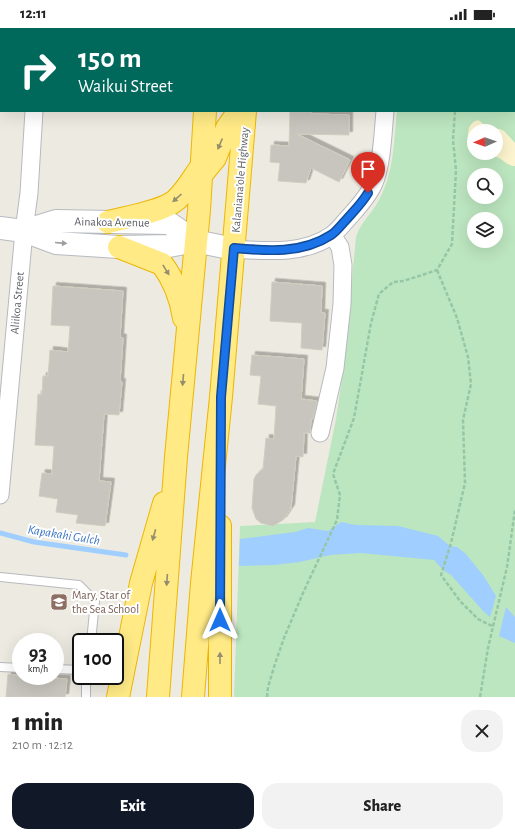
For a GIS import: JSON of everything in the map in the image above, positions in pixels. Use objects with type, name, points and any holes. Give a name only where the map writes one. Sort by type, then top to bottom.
[{"type":"highway","points":[[158,697],[176,457],[199,210],[200,172],[205,112]]},
{"type":"highway","points":[[108,222],[168,205],[176,200],[200,172],[215,158],[227,128],[238,112]]},
{"type":"highway","name":"Kalaniana’ole Highway","points":[[221,397],[245,112]]},
{"type":"highway","points":[[120,247],[158,262],[167,270],[181,302],[186,341]]},
{"type":"highway","points":[[193,697],[202,583],[221,397]]},
{"type":"highway","points":[[220,697],[221,397]]},
{"type":"highway","points":[[118,697],[141,583],[176,457]]},
{"type":"street","name":"Aliikoa Street","points":[[0,495],[24,231],[29,193],[34,112]]},
{"type":"street","points":[[234,248],[291,250],[313,244],[332,235],[362,203],[374,183],[382,140],[385,112]]},
{"type":"street","name":"Ainakoa Avenue","points":[[24,231],[56,221],[169,223],[195,241]]},
{"type":"street","name":"Ainakoa Avenue","points":[[0,228],[24,231],[56,243],[120,247],[169,246],[195,241],[234,248]]},
{"type":"street","points":[[320,433],[335,368],[342,304],[343,265],[340,247],[332,235]]},
{"type":"lane","points":[[0,578],[79,585],[95,601],[92,633]]},
{"type":"lane","points":[[0,667],[12,668]]},
{"type":"lane","points":[[86,685],[86,697]]},
{"type":"path","points":[[267,697],[274,664],[284,638],[337,520],[340,495],[333,474],[354,418],[371,323],[379,294],[393,282],[403,281],[437,270],[452,244],[456,170],[453,140],[455,112]]},
{"type":"path","points":[[437,270],[456,318],[468,357],[471,384],[463,420],[465,483],[451,543],[441,575],[464,606],[478,619],[494,627]]},
{"type":"path","points":[[480,697],[488,648],[507,567],[515,510]]},
{"type":"green space","points":[[397,112],[515,112],[515,697],[234,697],[240,526],[315,522],[336,419],[344,365],[356,237],[358,231],[377,203],[385,188],[391,166]]},
{"type":"sand","points":[[478,120],[484,124],[472,124]]},
{"type":"sand","points":[[503,130],[515,143],[515,166],[502,160],[503,160]]},
{"type":"water","points":[[341,522],[356,525],[398,526],[438,536],[450,546],[457,547],[465,553],[483,575],[496,596],[490,617],[451,575],[443,570],[434,560],[361,553],[330,555],[300,562],[274,565],[239,566],[240,539],[295,532],[308,528],[328,531]]},
{"type":"water","points":[[506,607],[515,617],[515,643],[499,636]]},
{"type":"building","points":[[290,112],[349,115],[349,135],[297,134],[350,160],[339,182],[311,168],[306,183],[278,181],[280,163],[270,162],[271,145],[289,146]]},
{"type":"building","points":[[272,282],[322,286],[321,313],[325,313],[322,350],[301,348],[302,323],[270,321]]},
{"type":"building","points":[[53,286],[123,291],[120,337],[123,338],[120,382],[122,382],[119,415],[104,414],[99,481],[111,482],[105,526],[76,523],[78,515],[56,512],[58,499],[39,496],[42,473],[52,474],[54,446],[35,445],[38,394],[42,395],[43,376],[48,376],[50,350],[68,352],[70,326],[51,325]]},
{"type":"building","points":[[252,355],[304,359],[301,399],[317,401],[313,419],[311,419],[310,433],[304,433],[303,457],[296,456],[291,508],[283,520],[273,526],[261,523],[256,519],[252,508],[254,479],[263,469],[266,438],[274,439],[276,406],[258,404],[261,376],[250,375]]},
{"type":"building","points":[[8,674],[12,675],[12,685],[64,685],[64,679],[67,679],[65,697],[6,697]]},
{"type":"waterway","name":"Kapakahi Gulch","points":[[0,533],[34,542],[126,555]]},
{"type":"place","name":"Mary, Star of the Sea School","points":[[59,602]]},
{"type":"route","points":[[220,620],[221,397],[234,248],[291,250],[313,244],[332,235],[362,203],[368,193]]}]
